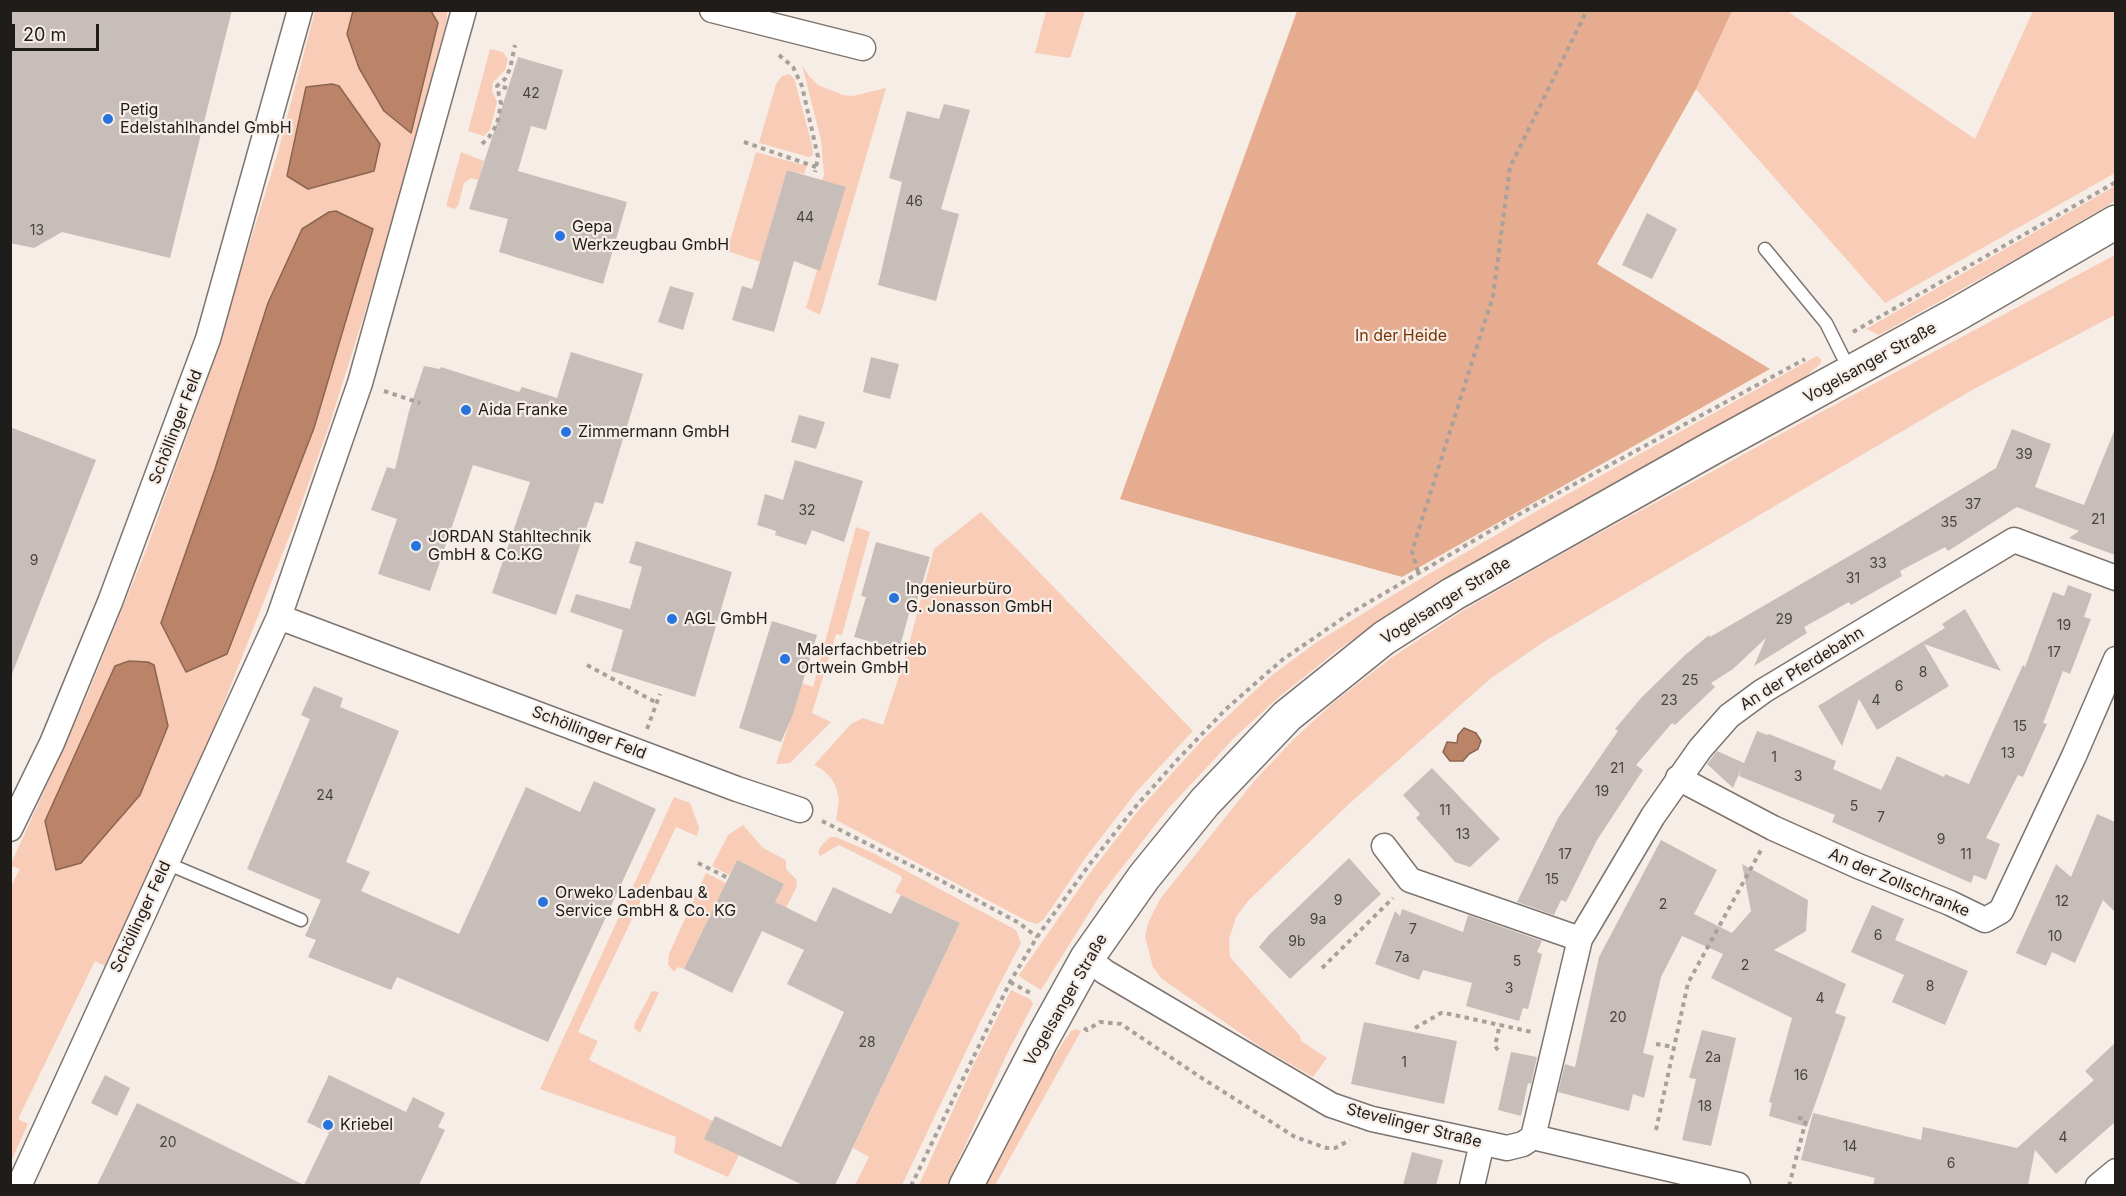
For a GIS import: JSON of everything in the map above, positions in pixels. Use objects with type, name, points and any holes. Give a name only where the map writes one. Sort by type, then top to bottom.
[{"type":"main road","name":"Vogelsanger Straße","points":[[966,1185],[997,1123],[1087,958],[1144,878],[1205,802],[1287,716],[1384,638],[1453,594],[1712,448],[1851,374],[2115,222]]},
{"type":"street","name":"Schöllinger Feld","points":[[10,829],[52,743],[110,602],[205,350],[300,10]]},
{"type":"street","name":"Schöllinger Feld","points":[[19,1185],[279,616],[360,383],[464,10]]},
{"type":"street","points":[[712,10],[863,48]]},
{"type":"street","name":"An der Pferdebahn","points":[[1533,1137],[1580,939],[1678,778],[1729,716],[1763,691],[2014,540],[2115,578]]},
{"type":"street","name":"Schöllinger Feld","points":[[279,616],[719,783],[800,810]]},
{"type":"street","name":"An der Zollschranke","points":[[1678,778],[1784,832],[1985,920],[2001,911],[2069,766],[2115,659]]},
{"type":"street","points":[[1384,846],[1410,880],[1580,939]]},
{"type":"street","name":"Stevelinger Straße","points":[[1087,958],[1106,972],[1331,1105],[1372,1119],[1507,1148],[1523,1144],[1533,1137]]},
{"type":"street","points":[[1533,1137],[1738,1185]]},
{"type":"street","points":[[1472,1185],[1482,1143]]},
{"type":"street","points":[[2098,1185],[2115,1171]]},
{"type":"lane","points":[[1765,249],[1826,323],[1851,374]]},
{"type":"lane","points":[[166,863],[301,920]]},
{"type":"path","points":[[1418,572],[1412,551],[1492,296],[1510,167],[1587,10]]},
{"type":"path","points":[[497,86],[510,69],[515,45]]},
{"type":"path","points":[[744,142],[816,170],[818,158],[802,86],[793,67],[774,51]]},
{"type":"path","points":[[497,86],[507,88]]},
{"type":"path","points":[[483,144],[497,124],[501,104],[497,86]]},
{"type":"path","points":[[360,383],[420,403]]},
{"type":"path","points":[[587,665],[657,703]]},
{"type":"path","points":[[651,719],[660,694]]},
{"type":"path","points":[[800,810],[938,879],[1020,924],[1037,937]]},
{"type":"path","points":[[698,863],[728,878]]},
{"type":"path","points":[[1656,1130],[1688,983],[1754,863]]},
{"type":"path","points":[[1322,968],[1410,880]]},
{"type":"path","points":[[1059,1009],[1088,1030],[1100,1022],[1121,1024],[1295,1137],[1327,1149],[1335,1149],[1358,1136],[1372,1119]]},
{"type":"path","points":[[1415,1028],[1441,1013],[1556,1038]]},
{"type":"path","points":[[1498,1050],[1495,1046],[1500,1024]]},
{"type":"path","points":[[1656,1044],[1674,1047]]},
{"type":"path","points":[[1790,1185],[1806,1120],[1796,1117]]},
{"type":"shaded area","points":[[315,11],[447,11],[447,19],[377,274],[330,423],[293,527],[209,741],[154,862],[105,966],[95,961],[18,1119],[28,1124],[11,1161],[10,888],[20,869],[11,864],[87,696],[146,550],[205,386],[278,152]]},
{"type":"shaded area","points":[[353,11],[431,11],[438,23],[411,133],[384,111],[359,68],[347,34]]},
{"type":"shaded area","points":[[1046,11],[1085,11],[1070,58],[1035,53]]},
{"type":"shaded area","points":[[1732,11],[1787,11],[1975,139],[2033,11],[2115,11],[2115,173],[1885,303],[1696,89]]},
{"type":"shaded area","points":[[490,49],[503,52],[508,60],[505,70],[493,82],[492,91],[497,102],[490,130],[484,136],[468,131]]},
{"type":"shaded area","points":[[802,65],[818,85],[843,95],[853,96],[886,88],[820,315],[806,308],[846,187],[822,181],[824,175],[821,140]]},
{"type":"shaded area","points":[[789,74],[794,78],[812,145],[813,155],[809,157],[759,143],[776,84],[782,76]]},
{"type":"shaded area","points":[[332,84],[339,86],[380,144],[374,171],[308,189],[287,176],[306,87]]},
{"type":"shaded area","points":[[461,152],[484,161],[478,180],[471,178],[464,183],[458,206],[454,209],[446,206]]},
{"type":"shaded area","points":[[756,152],[807,166],[804,174],[787,170],[764,249],[779,268],[727,251]]},
{"type":"shaded area","points":[[2115,186],[2115,201],[2032,250],[1879,335],[1866,329]]},
{"type":"shaded area","points":[[336,211],[373,229],[314,428],[227,654],[186,672],[161,623],[215,469],[268,303],[302,229],[329,212]]},
{"type":"shaded area","points":[[2115,255],[2115,315],[1974,389],[1545,641],[1490,679],[1349,804],[1248,901],[1236,917],[1229,939],[1230,957],[1300,1036],[1301,1041],[1327,1058],[1313,1077],[1262,1048],[1162,979],[1153,967],[1145,937],[1148,923],[1160,899],[1255,780],[1294,739],[1333,703],[1391,658],[1464,610],[1576,546]]},
{"type":"shaded area","points":[[1817,356],[1821,359],[1821,363],[1803,379],[1434,585],[1339,649],[1279,697],[1234,738],[1166,811],[1099,897],[1041,990],[1020,977],[1019,975],[1090,873],[1137,812],[1204,738],[1272,675],[1317,642],[1398,592],[1537,511]]},
{"type":"shaded area","points":[[981,512],[1193,731],[1137,791],[1086,857],[1044,919],[1037,924],[1027,921],[836,820],[839,799],[836,787],[823,770],[814,765],[851,724],[863,718],[883,725],[907,652],[934,549]]},
{"type":"shaded area","points":[[856,527],[870,532],[842,635],[836,634],[812,713],[831,722],[790,763],[776,764],[802,683],[813,687]]},
{"type":"shaded area","points":[[129,661],[148,662],[154,665],[168,726],[140,795],[81,863],[56,870],[45,821],[115,666]]},
{"type":"shaded area","points":[[1464,728],[1476,733],[1481,741],[1478,749],[1463,761],[1450,761],[1443,752],[1447,742],[1457,743],[1458,735]]},
{"type":"shaded area","points":[[674,797],[690,803],[699,827],[697,836],[676,827],[578,1032],[598,1041],[589,1060],[713,1121],[739,1155],[728,1177],[674,1153],[676,1137],[540,1089]]},
{"type":"shaded area","points":[[743,825],[763,848],[786,860],[786,869],[796,879],[797,886],[786,908],[775,902],[784,884],[737,861],[729,875],[712,866],[728,835]]},
{"type":"shaded area","points":[[830,837],[836,837],[873,853],[1016,930],[1021,943],[979,1024],[902,1185],[855,1185],[869,1157],[853,1148],[960,923],[895,892],[902,879],[901,876],[839,845],[820,856],[818,852],[821,846]]},
{"type":"shaded area","points":[[706,873],[726,883],[684,969],[678,967],[674,972],[668,965],[669,954]]},
{"type":"shaded area","points":[[1011,990],[1030,999],[1033,1004],[1007,1054],[947,1185],[919,1185],[972,1068]]},
{"type":"shaded area","points":[[652,991],[659,992],[640,1033],[634,1028],[635,1023]]},
{"type":"shaded area","points":[[1077,1029],[1081,1031],[995,1185],[984,1186],[1052,1059],[1071,1031]]},
{"type":"green space","name":"In der Heide","points":[[1297,11],[1732,11],[1696,89],[1597,264],[1770,369],[1402,577],[1120,499]]},
{"type":"building","name":"Petig Edelstahlhandel GmbH","points":[[10,10],[232,10],[170,258],[62,232],[34,248],[10,243]]},
{"type":"building","name":"Gepa Werkzeugbau GmbH","points":[[518,57],[563,70],[546,130],[531,126],[518,171],[627,202],[603,284],[499,252],[508,219],[469,209]]},
{"type":"building","points":[[944,104],[970,110],[941,209],[959,214],[936,301],[878,285],[902,182],[889,178],[907,111],[939,119]]},
{"type":"building","points":[[787,170],[846,187],[820,271],[794,261],[774,332],[732,320],[742,286],[752,289]]},
{"type":"building","points":[[1647,213],[1677,229],[1652,279],[1622,265]]},
{"type":"building","points":[[670,286],[694,293],[683,330],[658,322]]},
{"type":"building","points":[[571,352],[643,374],[603,504],[595,502],[556,615],[492,593],[530,482],[473,465],[430,591],[378,574],[397,519],[371,510],[387,467],[395,469],[409,411],[424,366],[440,369],[441,367],[519,392],[522,387],[557,398]]},
{"type":"building","points":[[871,357],[899,364],[890,399],[863,392]]},
{"type":"building","points":[[799,415],[825,422],[816,449],[791,442]]},
{"type":"building","points":[[10,427],[96,460],[12,674],[10,673]]},
{"type":"building","points":[[2012,429],[2051,444],[2035,487],[2084,505],[2115,429],[2115,555],[2069,538],[2079,531],[2017,507],[1948,551],[1945,547],[1900,571],[1902,576],[1851,605],[1849,602],[1804,627],[1807,633],[1754,666],[1766,638],[1733,669],[1711,683],[1715,687],[1675,725],[1672,723],[1636,765],[1643,770],[1597,840],[1566,902],[1561,900],[1554,915],[1517,902],[1558,818],[1618,731],[1615,729],[1641,698],[1685,655],[1709,635],[1710,637],[1894,530],[1996,468]]},
{"type":"building","points":[[795,460],[863,481],[844,542],[812,530],[806,545],[775,535],[776,531],[757,525],[765,494],[783,500]]},
{"type":"building","name":"AGL GmbH","points":[[636,541],[732,572],[695,697],[611,671],[623,630],[570,612],[576,594],[630,609],[642,567],[629,563]]},
{"type":"building","name":"Ingenieurbüro G. Jonasson GmbH","points":[[876,542],[930,557],[914,611],[910,610],[899,650],[854,637],[866,597],[861,596]]},
{"type":"building","points":[[2068,585],[2092,594],[2084,617],[2091,619],[2070,674],[2063,671],[2043,723],[2047,724],[2023,777],[2018,775],[1986,838],[2000,844],[1986,880],[1974,875],[1971,883],[1832,822],[1835,815],[1739,776],[1742,767],[1733,788],[1707,764],[1717,751],[1744,763],[1757,731],[1836,761],[1833,769],[1881,790],[1897,756],[1944,777],[1945,774],[1969,784],[2023,665],[2025,667],[2053,592],[2064,596]]},
{"type":"building","points":[[1965,609],[2001,671],[1924,644],[1949,686],[1877,730],[1859,699],[1842,746],[1818,706],[1945,628],[1942,624]]},
{"type":"building","name":"Malerfachbetrieb Ortwein GmbH","points":[[772,621],[817,635],[793,714],[781,742],[739,728]]},
{"type":"building","points":[[314,686],[343,698],[340,707],[399,731],[346,862],[370,872],[361,891],[459,934],[526,787],[580,812],[594,781],[656,809],[548,1042],[397,977],[391,990],[308,957],[316,940],[305,936],[321,900],[247,869],[310,719],[301,715]]},
{"type":"building","points":[[1432,768],[1500,839],[1470,867],[1455,862],[1416,818],[1420,814],[1403,795]]},
{"type":"building","points":[[2097,814],[2115,822],[2115,912],[2103,900],[2075,963],[2052,952],[2046,966],[2016,953],[2056,864],[2071,877]]},
{"type":"building","points":[[1661,840],[1717,870],[1694,914],[1732,933],[1751,911],[1742,864],[1808,900],[1806,931],[1774,950],[1846,984],[1835,1013],[1846,1017],[1807,1127],[1769,1116],[1772,1103],[1769,1102],[1792,1018],[1711,978],[1723,954],[1682,936],[1661,977],[1643,1053],[1654,1056],[1644,1098],[1633,1094],[1629,1111],[1558,1092],[1565,1064],[1575,1067],[1599,957]]},
{"type":"building","points":[[1349,858],[1381,894],[1290,979],[1259,947]]},
{"type":"building","points":[[737,860],[784,884],[775,902],[816,922],[833,887],[891,914],[901,895],[960,923],[835,1185],[803,1185],[704,1139],[715,1116],[781,1147],[844,1012],[787,984],[804,950],[762,931],[732,993],[684,969]]},
{"type":"building","points":[[1872,905],[1904,919],[1895,940],[1968,971],[1945,1025],[1892,1002],[1904,975],[1851,952]]},
{"type":"building","points":[[1402,909],[1463,932],[1468,915],[1542,941],[1537,952],[1542,954],[1528,1009],[1523,1008],[1519,1021],[1466,1006],[1472,983],[1423,970],[1419,980],[1375,964],[1395,911],[1400,916]]},
{"type":"building","points":[[1364,1022],[1457,1041],[1444,1104],[1351,1084]]},
{"type":"building","points":[[1702,1030],[1736,1038],[1711,1146],[1682,1140],[1696,1079],[1689,1078]]},
{"type":"building","points":[[2115,1043],[2115,1122],[2056,1174],[2035,1150],[2028,1185],[1873,1185],[1875,1178],[1801,1160],[1813,1113],[1921,1140],[1923,1127],[2017,1148],[2094,1080],[2085,1071]]},
{"type":"building","points":[[1511,1052],[1537,1057],[1531,1084],[1528,1083],[1521,1116],[1498,1110]]},
{"type":"building","points":[[105,1075],[130,1088],[117,1116],[91,1103]]},
{"type":"building","points":[[329,1075],[406,1112],[413,1097],[445,1113],[438,1127],[445,1130],[419,1185],[304,1185],[329,1133],[307,1122]]},
{"type":"building","points":[[137,1103],[304,1185],[97,1185]]},
{"type":"building","points":[[1412,1152],[1443,1160],[1436,1185],[1403,1185]]},
{"type":"place","name":"Petig Edelstahlhandel GmbH","points":[[108,119]]},
{"type":"place","name":"Gepa Werkzeugbau GmbH","points":[[560,236]]},
{"type":"place","name":"Aida Franke","points":[[466,410]]},
{"type":"place","name":"Zimmermann GmbH","points":[[566,432]]},
{"type":"place","name":"JORDAN Stahltechnik GmbH & Co.KG","points":[[416,546]]},
{"type":"place","name":"Ingenieurbüro G. Jonasson GmbH","points":[[894,598]]},
{"type":"place","name":"AGL GmbH","points":[[672,619]]},
{"type":"place","name":"Malerfachbetrieb Ortwein GmbH","points":[[785,659]]},
{"type":"place","name":"Orweko Ladenbau & Service GmbH & Co. KG","points":[[543,902]]},
{"type":"place","name":"Kriebel","points":[[328,1125]]}]
